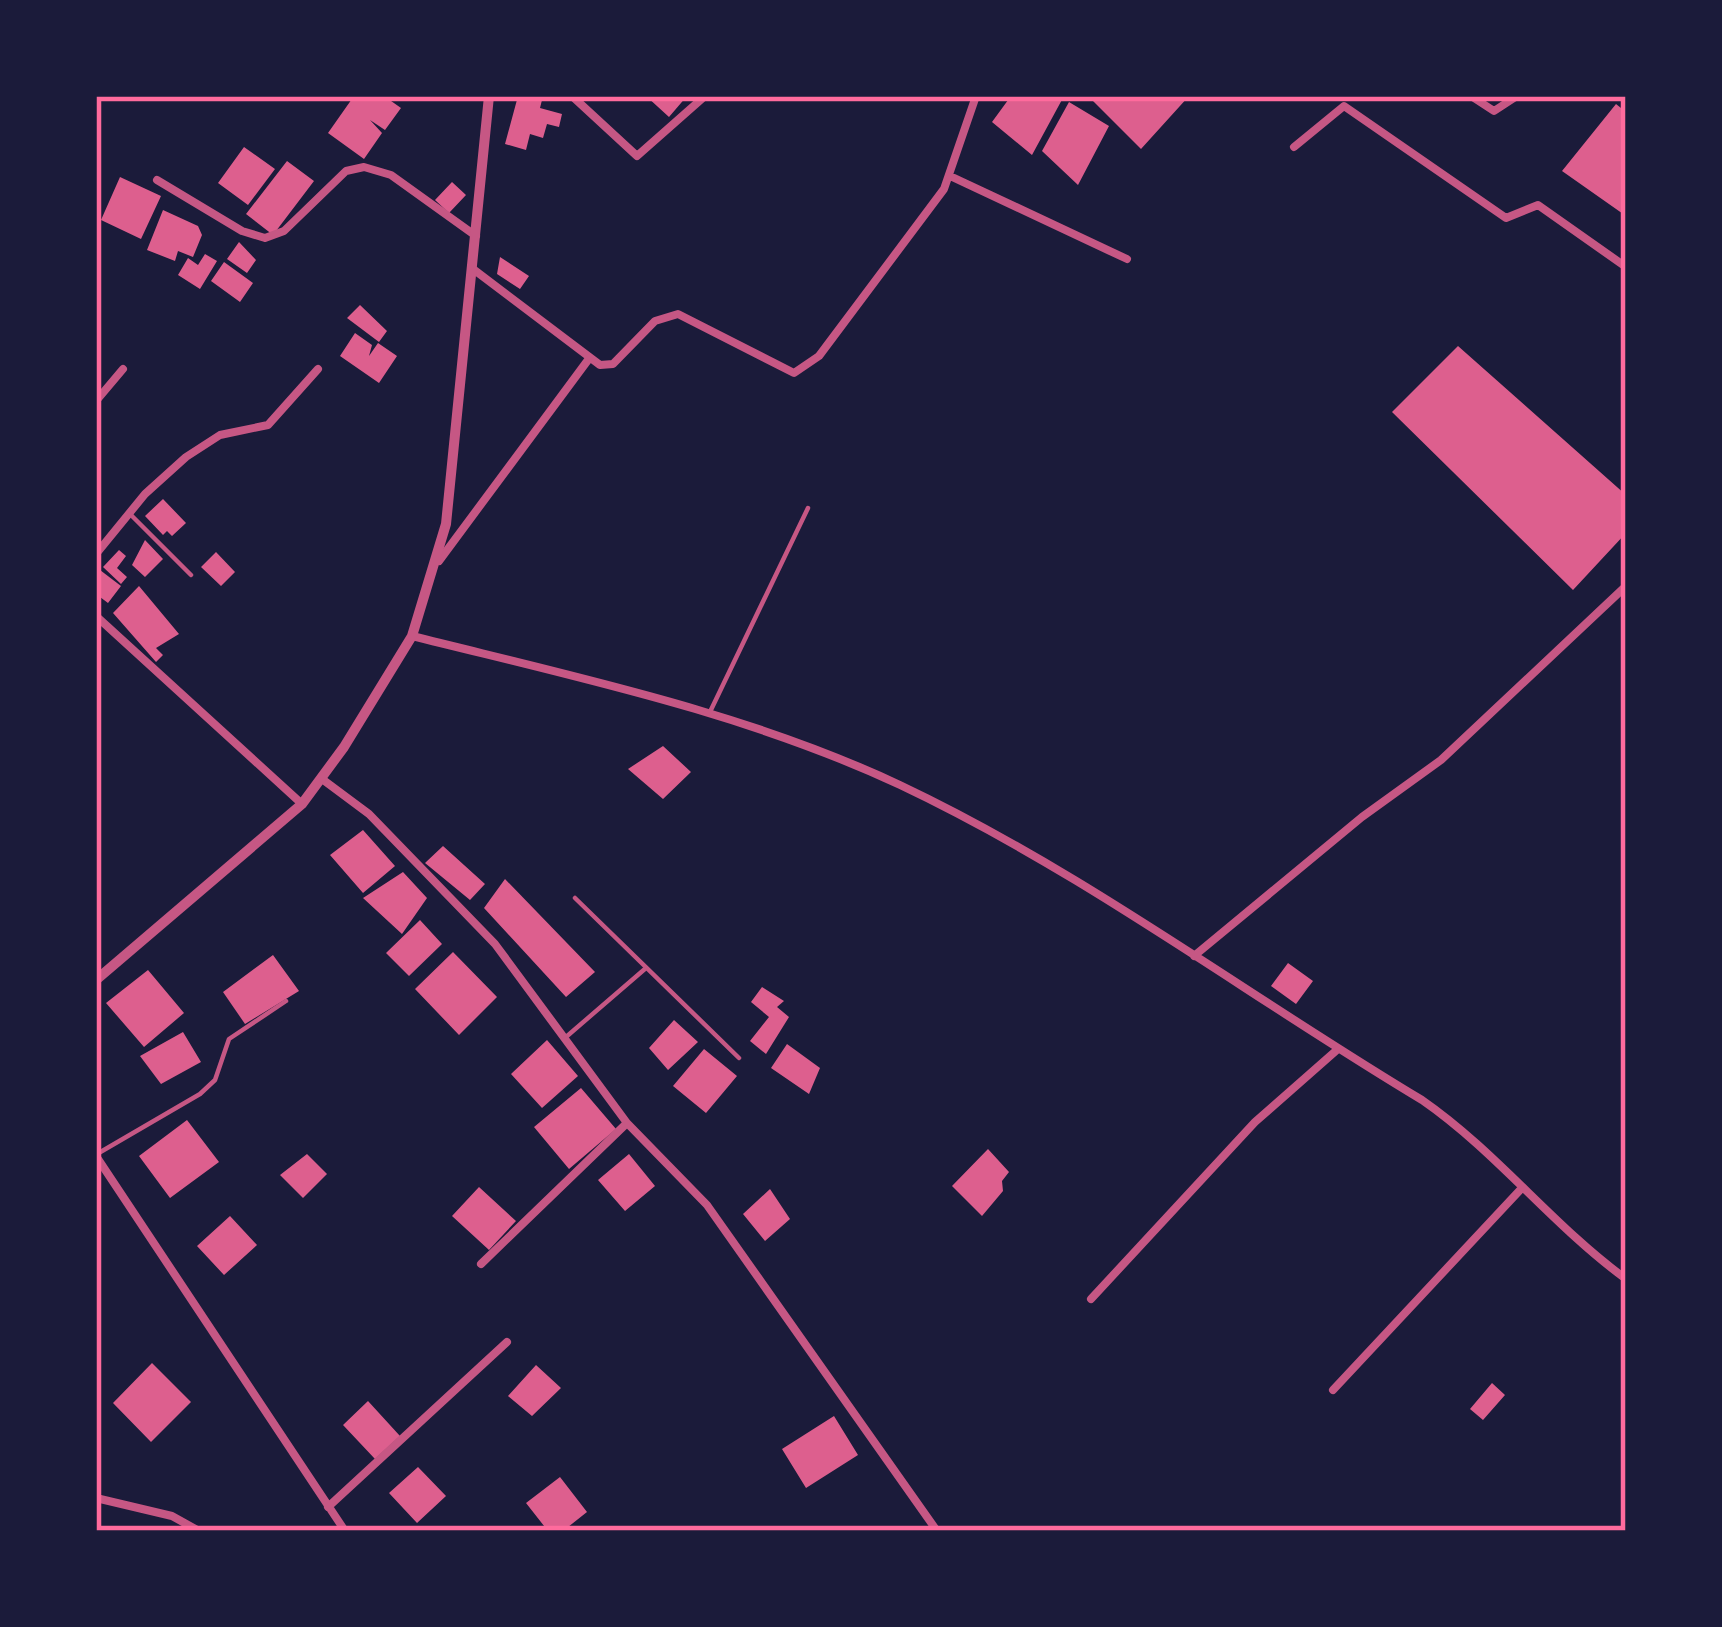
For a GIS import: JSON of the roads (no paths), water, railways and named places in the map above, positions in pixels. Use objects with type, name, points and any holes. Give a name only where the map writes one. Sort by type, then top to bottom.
[{"type":"street","points":[[96,980],[302,804],[412,636],[438,562],[489,96]]},
{"type":"street","points":[[572,96],[637,156],[705,96]]},
{"type":"street","points":[[473,268],[588,360],[613,364],[655,321],[678,314],[778,368],[805,369],[950,176],[976,96]]},
{"type":"street","points":[[1471,96],[1494,111],[1517,96]]},
{"type":"street","points":[[1294,147],[1344,106],[1506,218],[1538,205],[1626,267]]},
{"type":"street","points":[[158,180],[242,231],[265,238],[284,231],[346,171],[364,167],[391,175],[477,237]]},
{"type":"street","points":[[950,176],[1127,259]]},
{"type":"street","points":[[438,562],[588,360]]},
{"type":"street","points":[[96,401],[123,369]]},
{"type":"street","points":[[96,554],[186,457],[220,434],[268,425],[318,369]]},
{"type":"street","points":[[1194,956],[1363,817],[1442,760],[1626,586]]},
{"type":"street","points":[[96,616],[302,804]]},
{"type":"street","points":[[412,636],[708,716],[901,785],[1074,881],[1453,1122],[1521,1189],[1626,1279]]},
{"type":"street","points":[[322,779],[369,814],[495,944],[627,1123],[707,1204],[937,1531]]},
{"type":"street","points":[[1091,1299],[1255,1122],[1338,1049]]},
{"type":"street","points":[[481,1264],[627,1123]]},
{"type":"street","points":[[96,1156],[345,1531]]},
{"type":"street","points":[[1334,1390],[1521,1189]]},
{"type":"street","points":[[328,1507],[507,1342]]},
{"type":"street","points":[[96,1498],[172,1516],[199,1531]]},
{"type":"lane","points":[[708,716],[808,508]]},
{"type":"lane","points":[[130,513],[190,575]]},
{"type":"lane","points":[[575,898],[740,1058]]},
{"type":"lane","points":[[566,1037],[646,968]]},
{"type":"lane","points":[[96,1156],[200,1094],[215,1080],[229,1039],[286,1001]]}]
